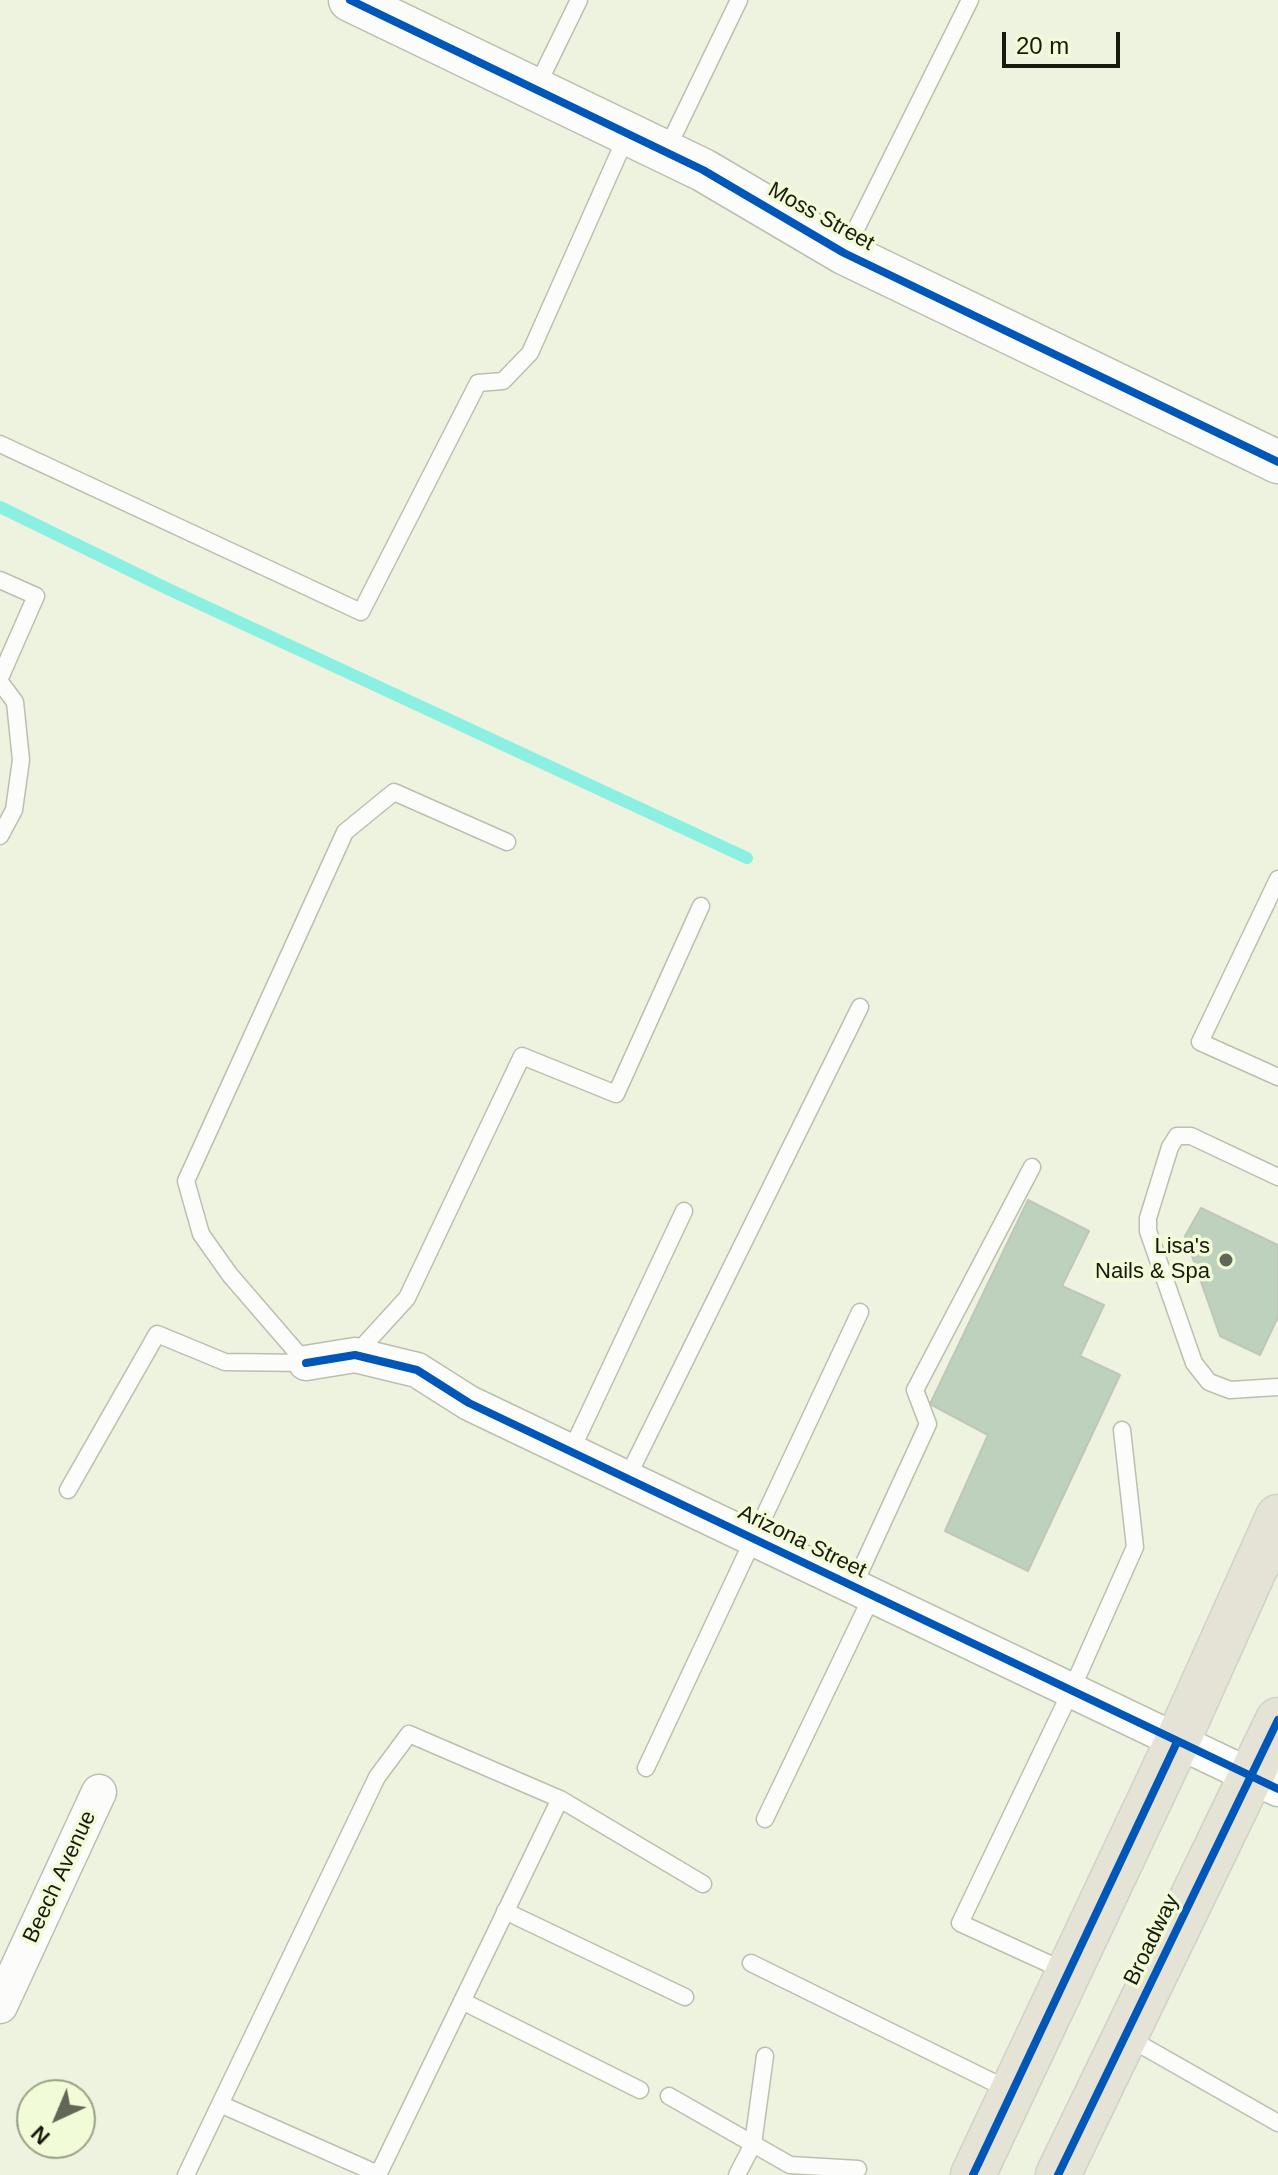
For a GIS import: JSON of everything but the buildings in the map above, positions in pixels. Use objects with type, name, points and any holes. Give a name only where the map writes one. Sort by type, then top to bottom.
[{"type":"main road","points":[[973,2175],[1177,1742],[1278,1517]]},
{"type":"main road","name":"Broadway","points":[[1058,2175],[1125,2036],[1264,1782],[1278,1720]]},
{"type":"street","name":"Moss Street","points":[[350,0],[396,10],[535,90],[703,170],[844,253],[1278,462]]},
{"type":"street","name":"Arizona Street","points":[[306,1363],[355,1355],[417,1370],[469,1403],[1264,1782]]},
{"type":"street","name":"Beech Avenue","points":[[0,2006],[99,1792]]},
{"type":"lane","points":[[535,90],[579,0]]},
{"type":"lane","points":[[665,152],[739,0]]},
{"type":"lane","points":[[844,253],[970,0]]},
{"type":"lane","points":[[0,444],[361,612],[478,383],[503,381],[530,353],[628,134]]},
{"type":"lane","points":[[0,580],[36,596],[0,680],[15,702],[21,760],[14,810],[0,836]]},
{"type":"lane","points":[[306,1363],[230,1275],[201,1234],[186,1181],[345,832],[394,792],[507,842]]},
{"type":"lane","points":[[1278,879],[1200,1042],[1278,1077]]},
{"type":"lane","points":[[355,1355],[407,1298],[522,1056],[616,1094],[701,906]]},
{"type":"lane","points":[[627,1478],[860,1007]]},
{"type":"lane","points":[[1278,1177],[1191,1136],[1177,1136],[1170,1147],[1148,1218],[1153,1249],[1194,1363],[1209,1382],[1230,1390],[1278,1387]]},
{"type":"lane","points":[[765,1819],[862,1591],[928,1424],[915,1390],[1032,1167]]},
{"type":"lane","points":[[571,1451],[684,1211]]},
{"type":"lane","points":[[646,1768],[860,1312]]},
{"type":"lane","points":[[68,1490],[157,1334],[225,1362],[306,1363]]},
{"type":"lane","points":[[1069,1973],[960,1923],[1071,1691],[1135,1547],[1122,1430]]},
{"type":"lane","points":[[186,2175],[377,1777],[409,1734],[560,1799],[703,1884]]},
{"type":"lane","points":[[220,2104],[378,2174],[560,1799]]},
{"type":"lane","points":[[505,1911],[685,1997]]},
{"type":"lane","points":[[751,1963],[1013,2092]]},
{"type":"lane","points":[[462,2001],[640,2090]]},
{"type":"lane","points":[[1125,2036],[1278,2123]]},
{"type":"lane","points":[[737,2175],[753,2144],[765,2056]]},
{"type":"lane","points":[[669,2096],[790,2165],[861,2173]]},
{"type":"waterway","points":[[0,507],[168,589],[747,858]]},
{"type":"cycle path","points":[[350,0],[703,170],[844,253],[1278,462]]},
{"type":"cycle path","points":[[306,1363],[355,1355],[417,1370],[469,1403],[1278,1789]]},
{"type":"cycle path","points":[[1058,2175],[1278,1720]]},
{"type":"cycle path","points":[[973,2175],[1177,1742]]},
{"type":"place","name":"Lisa's Nails & Spa","points":[[1226,1260]]}]
